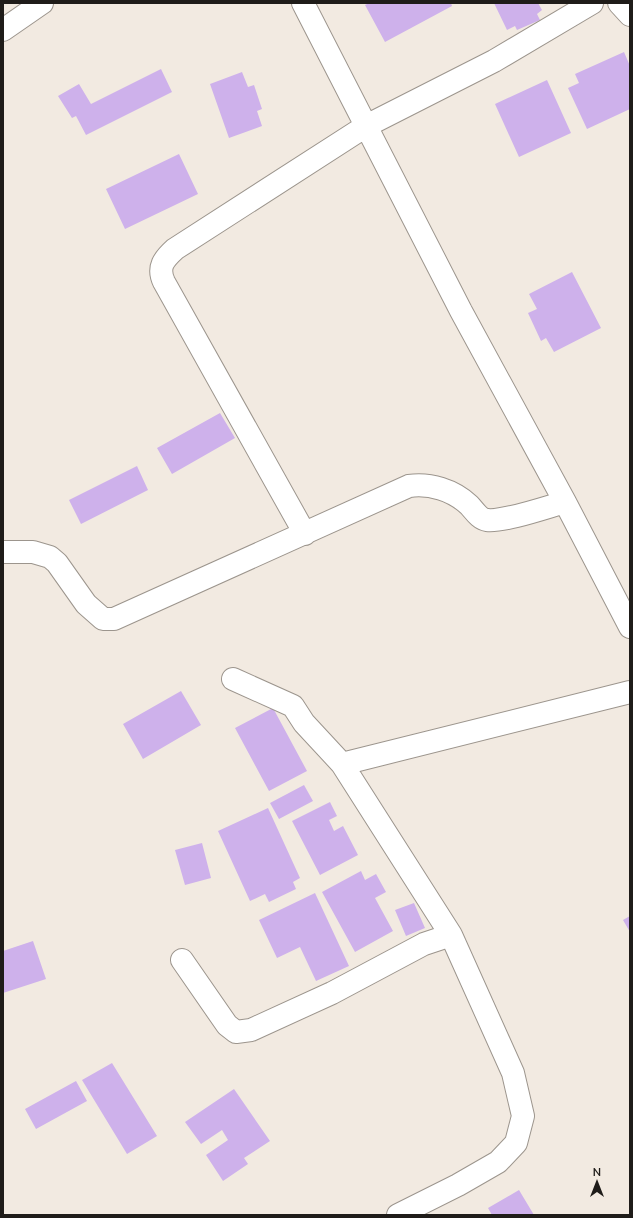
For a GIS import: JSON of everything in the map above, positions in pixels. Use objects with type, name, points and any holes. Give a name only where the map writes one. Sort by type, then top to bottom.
[{"type":"street","points":[[3,30],[42,3]]},
{"type":"street","points":[[303,3],[460,311],[565,502],[630,627]]},
{"type":"street","points":[[305,534],[164,282],[162,270],[164,258],[175,249],[366,126],[494,61],[592,3]]},
{"type":"street","points":[[619,3],[630,15]]},
{"type":"street","points":[[3,552],[33,552],[50,557],[57,563],[86,604],[103,619],[114,619],[409,486],[421,485],[449,492],[467,503],[479,516],[489,520],[504,518],[565,502]]},
{"type":"street","points":[[233,679],[293,706],[304,723],[342,764],[452,935],[513,1073],[522,1116],[516,1143],[498,1162],[398,1215]]},
{"type":"street","points":[[342,764],[630,692]]},
{"type":"street","points":[[182,960],[227,1025],[236,1032],[252,1030],[332,993],[424,944],[452,935]]},
{"type":"building","points":[[369,3],[451,3],[452,6],[385,42],[365,5]]},
{"type":"building","points":[[494,3],[538,3],[542,10],[537,14],[540,20],[517,30],[515,26],[507,30]]},
{"type":"building","points":[[624,52],[630,66],[630,109],[587,129],[568,88],[579,83],[575,74]]},
{"type":"building","points":[[161,69],[172,92],[86,135],[76,116],[72,118],[58,96],[79,84],[91,104]]},
{"type":"building","points":[[242,72],[248,87],[254,85],[262,109],[257,111],[262,126],[229,138],[210,84]]},
{"type":"building","points":[[547,80],[571,133],[519,157],[495,104]]},
{"type":"building","points":[[179,154],[198,194],[125,229],[106,189]]},
{"type":"building","points":[[572,272],[601,328],[554,352],[546,338],[541,341],[528,313],[537,309],[529,294]]},
{"type":"building","points":[[220,413],[235,438],[172,474],[157,448]]},
{"type":"building","points":[[137,466],[148,490],[81,524],[69,500]]},
{"type":"building","points":[[181,691],[201,725],[143,759],[123,724]]},
{"type":"building","points":[[273,708],[307,771],[269,791],[235,728]]},
{"type":"building","points":[[304,785],[313,801],[279,819],[270,803]]},
{"type":"building","points":[[330,802],[337,816],[329,820],[334,831],[343,826],[358,855],[320,875],[292,821]]},
{"type":"building","points":[[268,808],[300,878],[293,882],[296,889],[269,902],[265,894],[250,901],[218,831]]},
{"type":"building","points":[[202,843],[211,878],[185,885],[175,850]]},
{"type":"building","points":[[361,871],[365,880],[376,874],[386,892],[375,898],[393,931],[355,952],[322,892]]},
{"type":"building","points":[[315,893],[349,966],[316,981],[300,947],[277,958],[259,920]]},
{"type":"building","points":[[414,903],[425,928],[406,936],[395,910]]},
{"type":"building","points":[[630,916],[630,932],[623,920]]},
{"type":"building","points":[[33,941],[46,979],[3,993],[3,951]]},
{"type":"building","points":[[112,1063],[157,1136],[127,1154],[82,1080]]},
{"type":"building","points":[[76,1081],[87,1101],[36,1129],[25,1109]]},
{"type":"building","points":[[234,1089],[270,1141],[244,1158],[248,1164],[223,1181],[206,1155],[228,1140],[222,1130],[201,1144],[185,1122]]},
{"type":"building","points":[[519,1190],[534,1215],[492,1215],[488,1208]]}]
